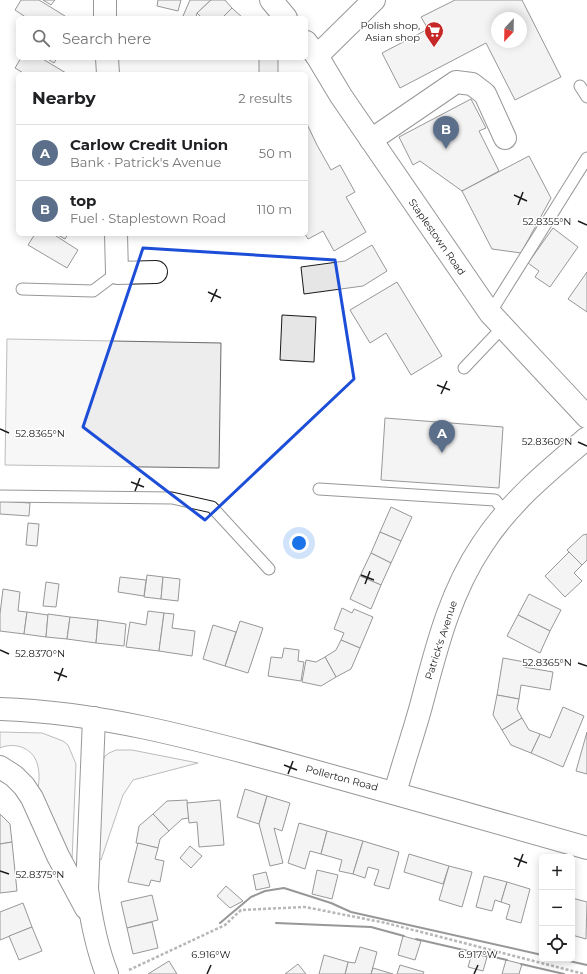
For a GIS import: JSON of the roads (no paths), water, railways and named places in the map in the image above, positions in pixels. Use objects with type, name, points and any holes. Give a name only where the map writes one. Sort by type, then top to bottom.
[{"type":"street","points":[[105,0],[106,16]]},
{"type":"street","points":[[271,0],[284,16]]},
{"type":"street","points":[[312,49],[374,0]]},
{"type":"street","name":"Staplestown Road","points":[[312,49],[341,96],[496,320],[587,417]]},
{"type":"street","points":[[107,60],[108,72]]},
{"type":"street","points":[[371,140],[456,82],[472,84],[485,94],[505,138]]},
{"type":"street","points":[[116,236],[118,273],[156,272]]},
{"type":"street","name":"Patrick's Avenue","points":[[395,793],[446,616],[462,581],[482,545],[506,513],[537,481],[587,438]]},
{"type":"street","name":"Pollerton Road","points":[[0,709],[35,710],[94,718],[147,728],[237,750],[395,793],[587,848]]},
{"type":"street","points":[[94,718],[87,889],[90,916],[96,944],[107,974]]},
{"type":"street","points":[[0,767],[14,776],[24,786],[32,798],[58,856],[90,916]]},
{"type":"lane","points":[[580,86],[587,97]]},
{"type":"lane","points":[[464,368],[496,320],[587,158]]},
{"type":"lane","points":[[22,289],[93,292],[118,273]]},
{"type":"lane","points":[[319,489],[495,500],[506,513]]},
{"type":"lane","points":[[0,496],[172,498],[212,508],[269,569]]},
{"type":"place","name":"Polish shop, Asian shop","points":[[434,48]]},
{"type":"place","name":"top","points":[[446,149]]},
{"type":"place","name":"Carlow Credit Union","points":[[442,453]]}]
